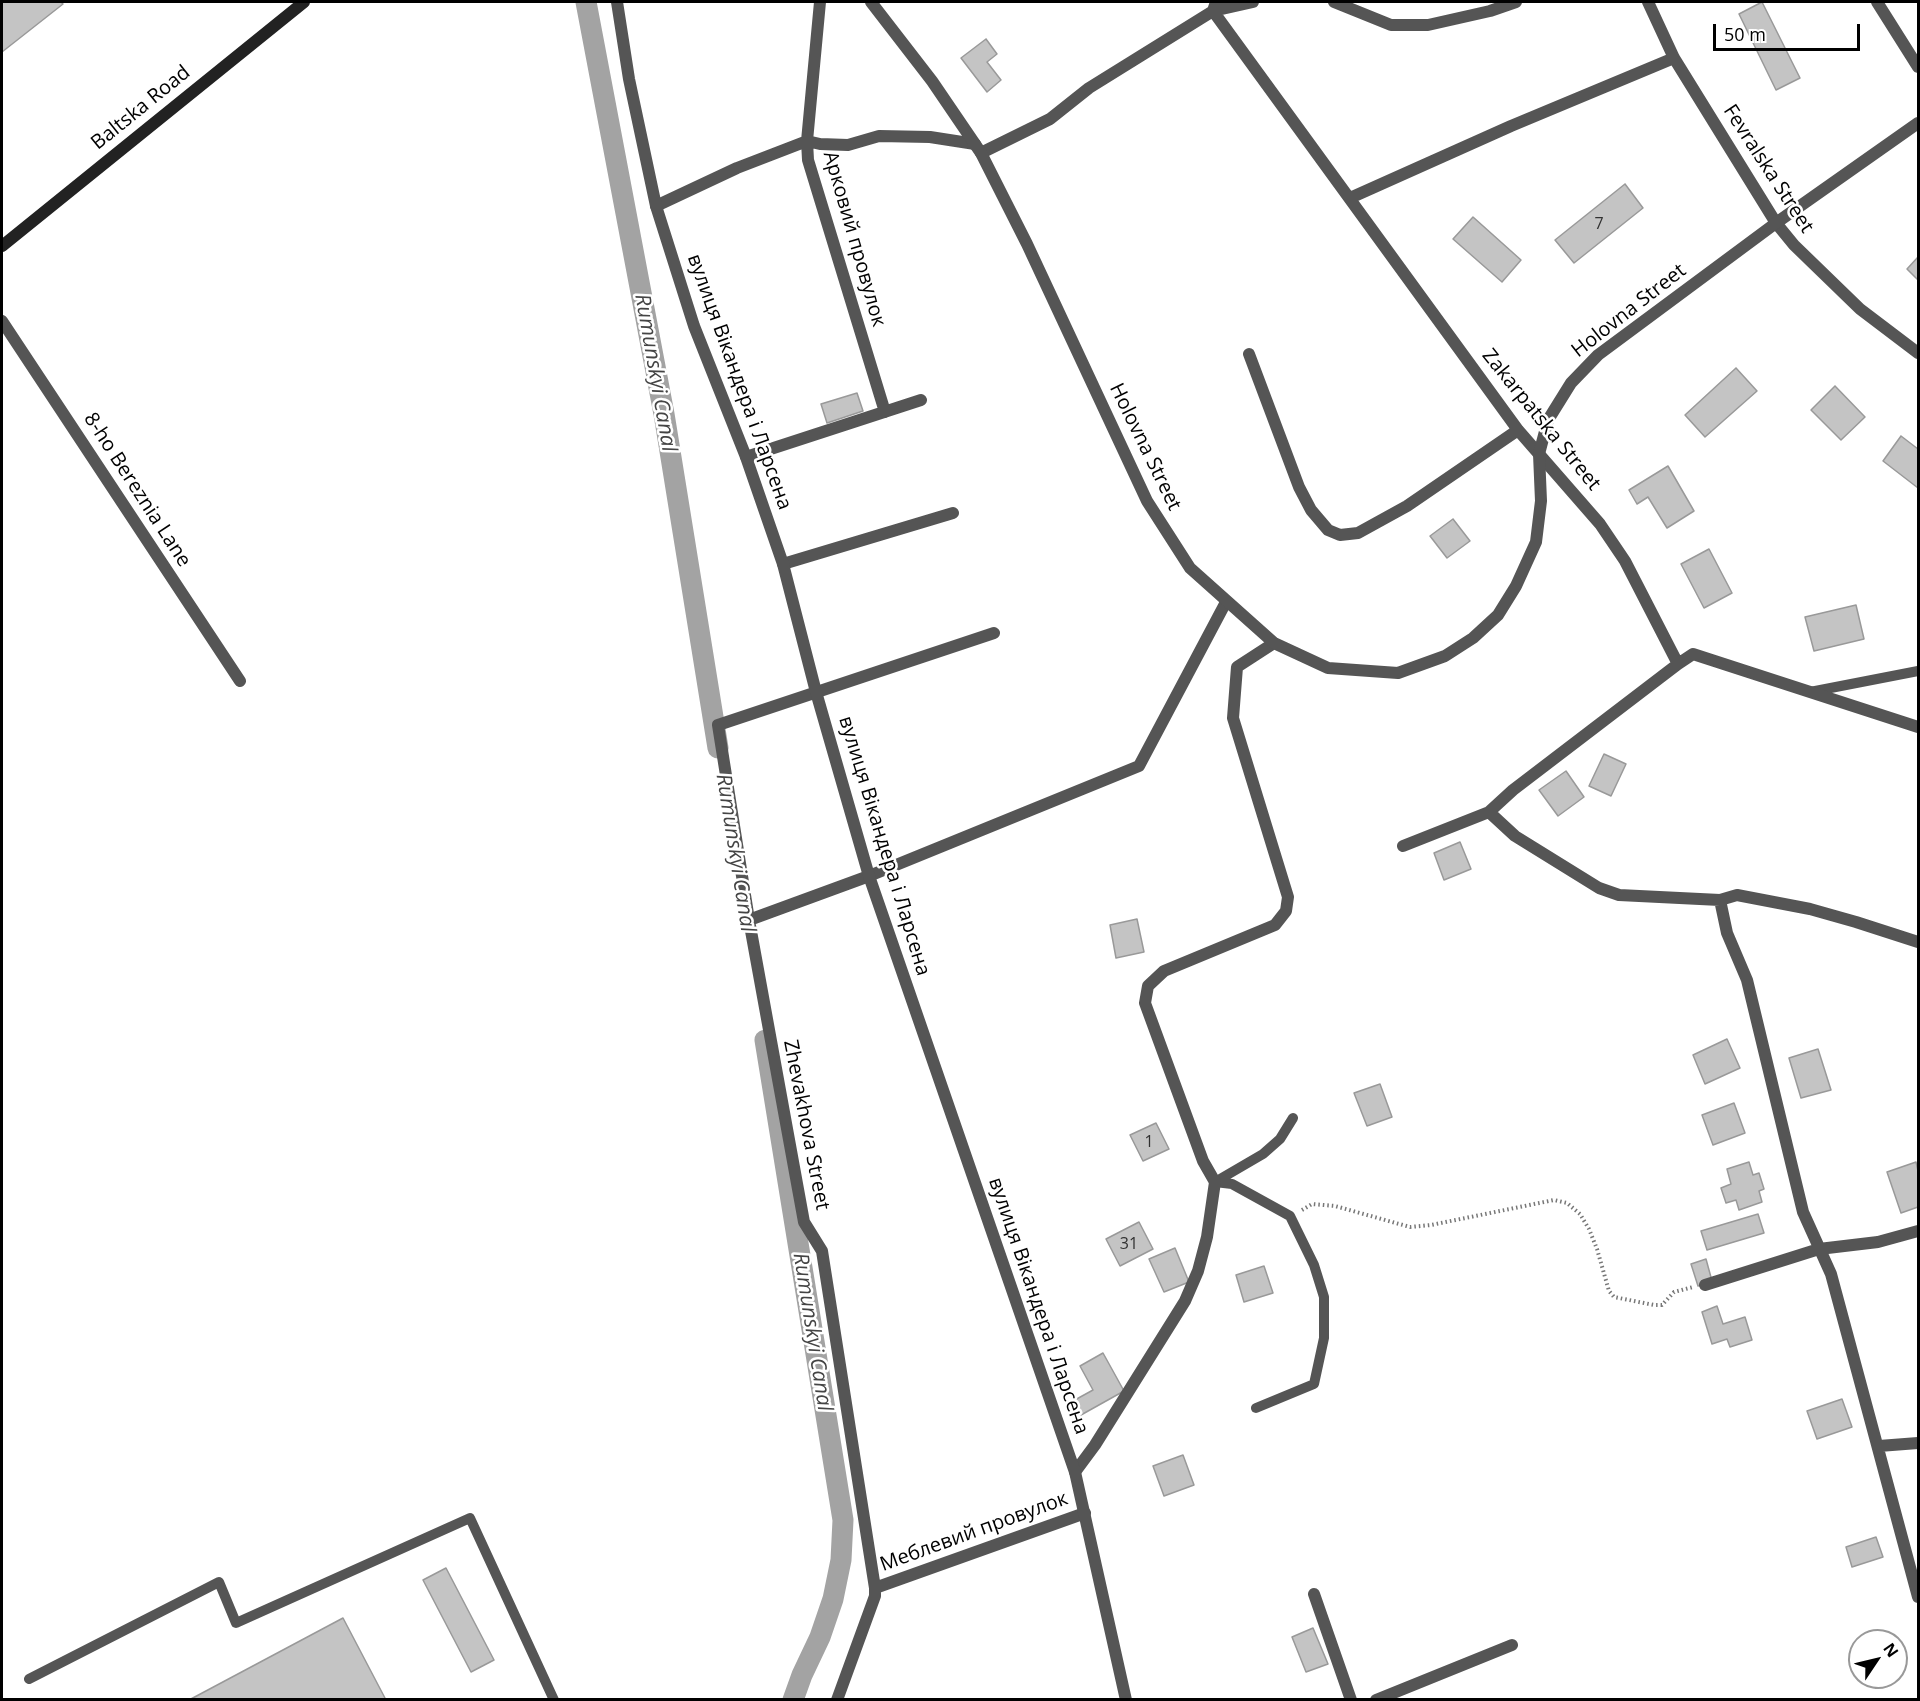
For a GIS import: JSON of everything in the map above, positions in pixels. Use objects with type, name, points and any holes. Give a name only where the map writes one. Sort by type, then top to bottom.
[{"type":"main road","name":"Baltska Road","points":[[2,246],[304,2]]},
{"type":"street","name":"вулиця Вікандера і Ларсена","points":[[617,2],[629,79],[657,206],[694,326],[746,457],[783,564],[816,692],[869,876],[1075,1472],[1126,1700]]},
{"type":"street","name":"Арковий провулок","points":[[820,2],[807,141],[808,160],[885,412]]},
{"type":"street","name":"Holovna Street","points":[[871,2],[932,81],[978,148],[1027,244],[1147,501],[1190,568],[1274,642],[1329,668],[1398,673],[1445,656],[1473,638],[1498,615],[1516,586],[1536,542],[1541,501],[1539,454],[1548,420],[1571,383],[1598,355],[1776,223],[1918,123]]},
{"type":"street","points":[[657,206],[737,168],[807,141],[848,145],[879,136],[930,137],[978,148],[1050,118],[1089,88],[1215,6],[1252,2]]},
{"type":"street","points":[[1334,2],[1391,25],[1428,25],[1490,11],[1516,2]]},
{"type":"street","name":"Fevralska Street","points":[[1648,2],[1674,58],[1776,223],[1794,245],[1860,309],[1918,353]]},
{"type":"street","points":[[1877,2],[1918,67]]},
{"type":"street","name":"Zakarpatska Street","points":[[1215,6],[1518,430],[1600,525],[1625,561],[1677,664]]},
{"type":"street","points":[[1350,198],[1511,126],[1674,58]]},
{"type":"street","name":"8-ho Bereznia Lane","points":[[2,321],[240,681]]},
{"type":"street","points":[[1249,354],[1299,487],[1328,530],[1340,535],[1358,533],[1407,506],[1518,430]]},
{"type":"street","points":[[746,457],[921,400]]},
{"type":"street","points":[[783,564],[953,513]]},
{"type":"street","points":[[749,920],[869,876],[1139,766],[1226,602]]},
{"type":"street","points":[[816,692],[994,633]]},
{"type":"street","points":[[1075,1472],[1095,1445],[1185,1301],[1198,1271],[1207,1237],[1215,1182],[1203,1161],[1145,1003],[1148,986],[1164,971],[1275,925],[1286,911],[1288,897],[1233,718],[1237,667],[1274,642]]},
{"type":"street","points":[[1403,846],[1489,812],[1513,790],[1693,654],[1918,727]]},
{"type":"street","name":"Zhevakhova Street","points":[[816,692],[718,725],[749,920],[804,1222],[822,1251],[876,1588],[837,1700]]},
{"type":"street","points":[[1489,812],[1515,836],[1599,888],[1619,895],[1720,900],[1737,895],[1810,909],[1918,942]]},
{"type":"street","points":[[1720,900],[1727,933],[1747,980],[1803,1212],[1831,1274],[1918,1597]]},
{"type":"street","points":[[1705,1285],[1819,1249],[1878,1242],[1918,1231]]},
{"type":"street","points":[[1879,1446],[1918,1443]]},
{"type":"street","name":"Меблевий провулок","points":[[876,1588],[1085,1513]]},
{"type":"street","points":[[1314,1594],[1351,1700]]},
{"type":"street","points":[[1376,1700],[1512,1645]]},
{"type":"lane","points":[[1808,692],[1918,671]]},
{"type":"lane","points":[[1215,1182],[1263,1154],[1280,1139],[1293,1118]]},
{"type":"lane","points":[[1215,1182],[1232,1184],[1290,1216],[1314,1265],[1324,1297],[1324,1338],[1314,1384],[1256,1408]]},
{"type":"lane","points":[[29,1679],[219,1582],[236,1623],[470,1518],[554,1700]]},
{"type":"path","points":[[1290,1216],[1312,1204],[1335,1206],[1410,1227],[1431,1226],[1554,1200],[1567,1203],[1580,1214],[1589,1229],[1609,1291],[1614,1297],[1662,1305],[1674,1292],[1705,1285]]},
{"type":"building","points":[[2,2],[61,2],[63,4],[2,52]]},
{"type":"building","points":[[1762,2],[1800,78],[1776,90],[1739,14]]},
{"type":"building","points":[[986,39],[997,54],[987,62],[1001,80],[987,92],[961,58]]},
{"type":"building","points":[[1625,184],[1643,208],[1574,263],[1555,240]]},
{"type":"building","points":[[1473,217],[1521,260],[1502,282],[1453,239]]},
{"type":"building","points":[[1918,257],[1918,280],[1907,269]]},
{"type":"building","points":[[1736,368],[1757,391],[1705,437],[1685,415]]},
{"type":"building","points":[[1835,386],[1865,417],[1841,440],[1811,410]]},
{"type":"building","points":[[857,393],[863,411],[827,423],[821,404]]},
{"type":"building","points":[[1901,436],[1918,449],[1918,488],[1883,461]]},
{"type":"building","points":[[1668,466],[1694,511],[1667,528],[1648,497],[1637,504],[1629,490]]},
{"type":"building","points":[[1453,519],[1470,541],[1447,558],[1430,536]]},
{"type":"building","points":[[1709,549],[1732,593],[1704,608],[1681,564]]},
{"type":"building","points":[[1856,605],[1864,639],[1814,651],[1805,617]]},
{"type":"building","points":[[1604,754],[1626,764],[1611,796],[1589,786]]},
{"type":"building","points":[[1566,771],[1584,797],[1558,816],[1539,790]]},
{"type":"building","points":[[1460,842],[1471,869],[1444,880],[1434,853]]},
{"type":"building","points":[[1137,919],[1144,952],[1116,958],[1110,925]]},
{"type":"building","points":[[1727,1039],[1740,1068],[1705,1084],[1693,1055]]},
{"type":"building","points":[[1818,1049],[1831,1090],[1801,1098],[1789,1058]]},
{"type":"building","points":[[1380,1084],[1392,1117],[1367,1126],[1354,1093]]},
{"type":"building","points":[[1734,1103],[1745,1133],[1713,1145],[1702,1115]]},
{"type":"building","points":[[1156,1123],[1169,1149],[1143,1161],[1130,1135]]},
{"type":"building","points":[[1749,1162],[1753,1175],[1759,1173],[1764,1189],[1759,1191],[1762,1202],[1739,1210],[1736,1200],[1726,1203],[1721,1188],[1731,1184],[1727,1169]]},
{"type":"building","points":[[1916,1162],[1918,1207],[1901,1213],[1887,1172]]},
{"type":"building","points":[[1758,1214],[1764,1233],[1707,1250],[1701,1231]]},
{"type":"building","points":[[1139,1222],[1153,1249],[1120,1266],[1106,1239]]},
{"type":"building","points":[[1175,1248],[1189,1282],[1164,1292],[1149,1259]]},
{"type":"building","points":[[1706,1259],[1712,1281],[1698,1286],[1691,1264]]},
{"type":"building","points":[[1264,1266],[1273,1293],[1244,1302],[1236,1275]]},
{"type":"building","points":[[1717,1306],[1723,1324],[1745,1317],[1752,1340],[1730,1347],[1727,1339],[1712,1344],[1702,1312]]},
{"type":"building","points":[[1103,1353],[1124,1391],[1081,1415],[1073,1401],[1093,1390],[1080,1366]]},
{"type":"building","points":[[1842,1399],[1852,1427],[1817,1439],[1807,1411]]},
{"type":"building","points":[[1183,1455],[1194,1485],[1164,1496],[1153,1466]]},
{"type":"building","points":[[1876,1537],[1883,1557],[1852,1567],[1846,1547]]},
{"type":"building","points":[[446,1568],[494,1660],[471,1672],[423,1580]]},
{"type":"building","points":[[343,1618],[386,1700],[189,1700]]},
{"type":"building","points":[[1313,1628],[1328,1664],[1306,1672],[1292,1637]]},
{"type":"waterway","name":"Rumunskyi Canal","points":[[586,2],[664,414],[718,748]]},
{"type":"waterway","name":"Rumunskyi Canal","points":[[765,1040],[843,1520],[841,1560],[833,1599],[820,1637],[793,1700]]}]
